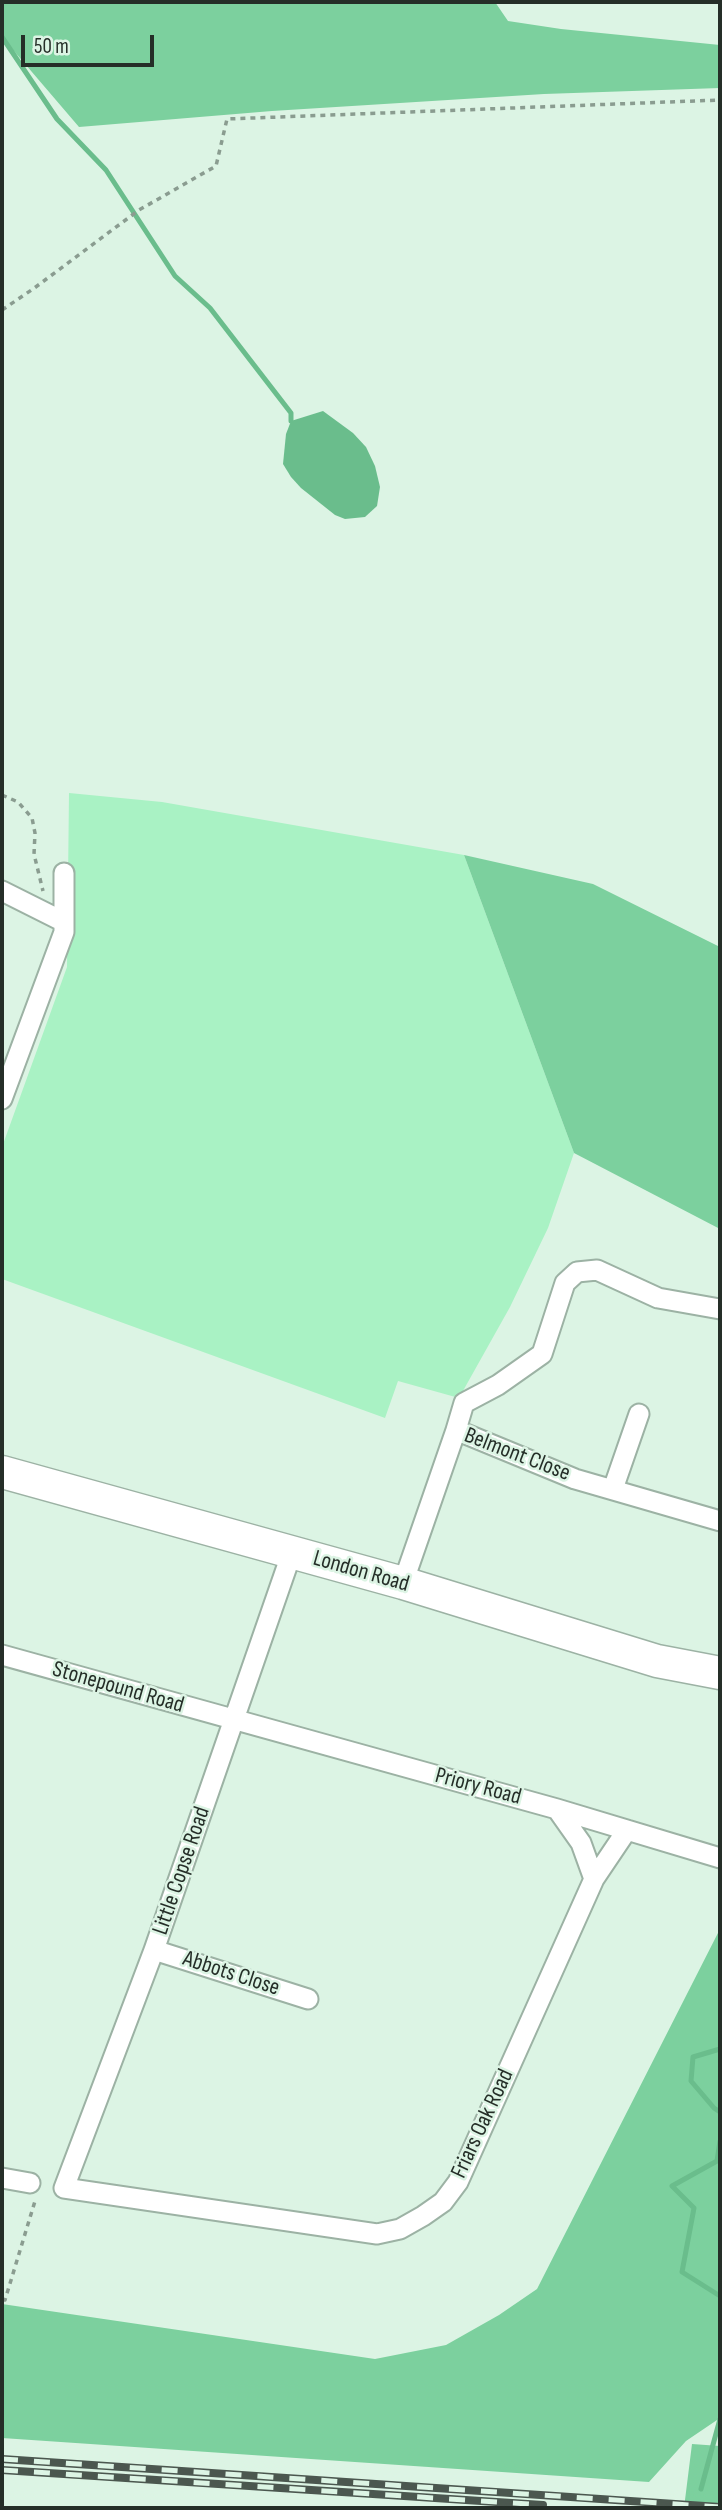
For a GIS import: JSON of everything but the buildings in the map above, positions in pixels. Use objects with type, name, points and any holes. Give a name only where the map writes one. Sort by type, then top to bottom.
[{"type":"main road","name":"London Road","points":[[2,1472],[403,1583],[657,1661],[720,1673]]},
{"type":"street","points":[[2,1099],[64,932],[64,873]]},
{"type":"street","points":[[2,891],[64,922]]},
{"type":"street","points":[[456,1430],[464,1403],[498,1385],[542,1354],[565,1283],[577,1272],[597,1270],[658,1298],[720,1309]]},
{"type":"street","points":[[613,1489],[639,1414]]},
{"type":"street","name":"Belmont Close","points":[[403,1583],[456,1430],[575,1479],[720,1521]]},
{"type":"street","name":"Little Copse Road","points":[[64,2188],[154,1950],[292,1552]]},
{"type":"street","name":"Stonepound Road","points":[[2,1655],[235,1721]]},
{"type":"street","name":"Priory Road","points":[[235,1721],[556,1809],[720,1858]]},
{"type":"street","points":[[556,1809],[581,1843],[594,1879]]},
{"type":"street","name":"Friars Oak Road","points":[[64,2188],[377,2234],[400,2229],[422,2216],[443,2202],[458,2182],[594,1879],[627,1830]]},
{"type":"street","name":"Abbots Close","points":[[154,1950],[308,1999]]},
{"type":"street","points":[[2,2178],[30,2183]]},
{"type":"path","points":[[2,310],[139,210],[216,166],[226,119],[720,100]]},
{"type":"path","points":[[2,795],[18,802],[32,818],[35,833],[34,854],[43,886],[41,911]]},
{"type":"path","points":[[2,2300],[5,2300],[33,2202],[64,2188]]},
{"type":"path","points":[[2,2374],[2,2386]]},
{"type":"shaded area","points":[[2,2],[495,2],[508,21],[720,45],[720,88],[544,94],[272,111],[79,127],[2,37]]},
{"type":"shaded area","points":[[323,411],[353,433],[366,447],[375,466],[380,487],[377,506],[365,517],[345,519],[335,515],[301,488],[283,464],[286,434],[291,421]]},
{"type":"shaded area","points":[[69,793],[162,802],[464,855],[574,1153],[548,1228],[510,1307],[459,1398],[398,1381],[385,1418],[2,1279],[2,1147],[67,967]]},
{"type":"shaded area","points":[[464,855],[593,884],[720,947],[720,1229],[574,1153]]},
{"type":"shaded area","points":[[720,1929],[720,2418],[686,2441],[649,2482],[2,2438],[2,2304],[375,2359],[446,2345],[499,2315],[537,2289]]},
{"type":"shaded area","points":[[692,2444],[720,2446],[720,2508],[684,2508]]},
{"type":"waterway","points":[[2,37],[57,119],[106,170],[175,276],[210,308],[291,413],[291,421]]},
{"type":"waterway","points":[[720,2049],[693,2057],[691,2081],[720,2112]]},
{"type":"waterway","points":[[720,2141],[717,2161],[672,2186],[694,2208],[682,2272],[720,2296]]},
{"type":"waterway","points":[[701,2489],[720,2419]]},
{"type":"railway","points":[[2,2459],[720,2507]]},
{"type":"railway","points":[[2,2470],[543,2505]]}]
